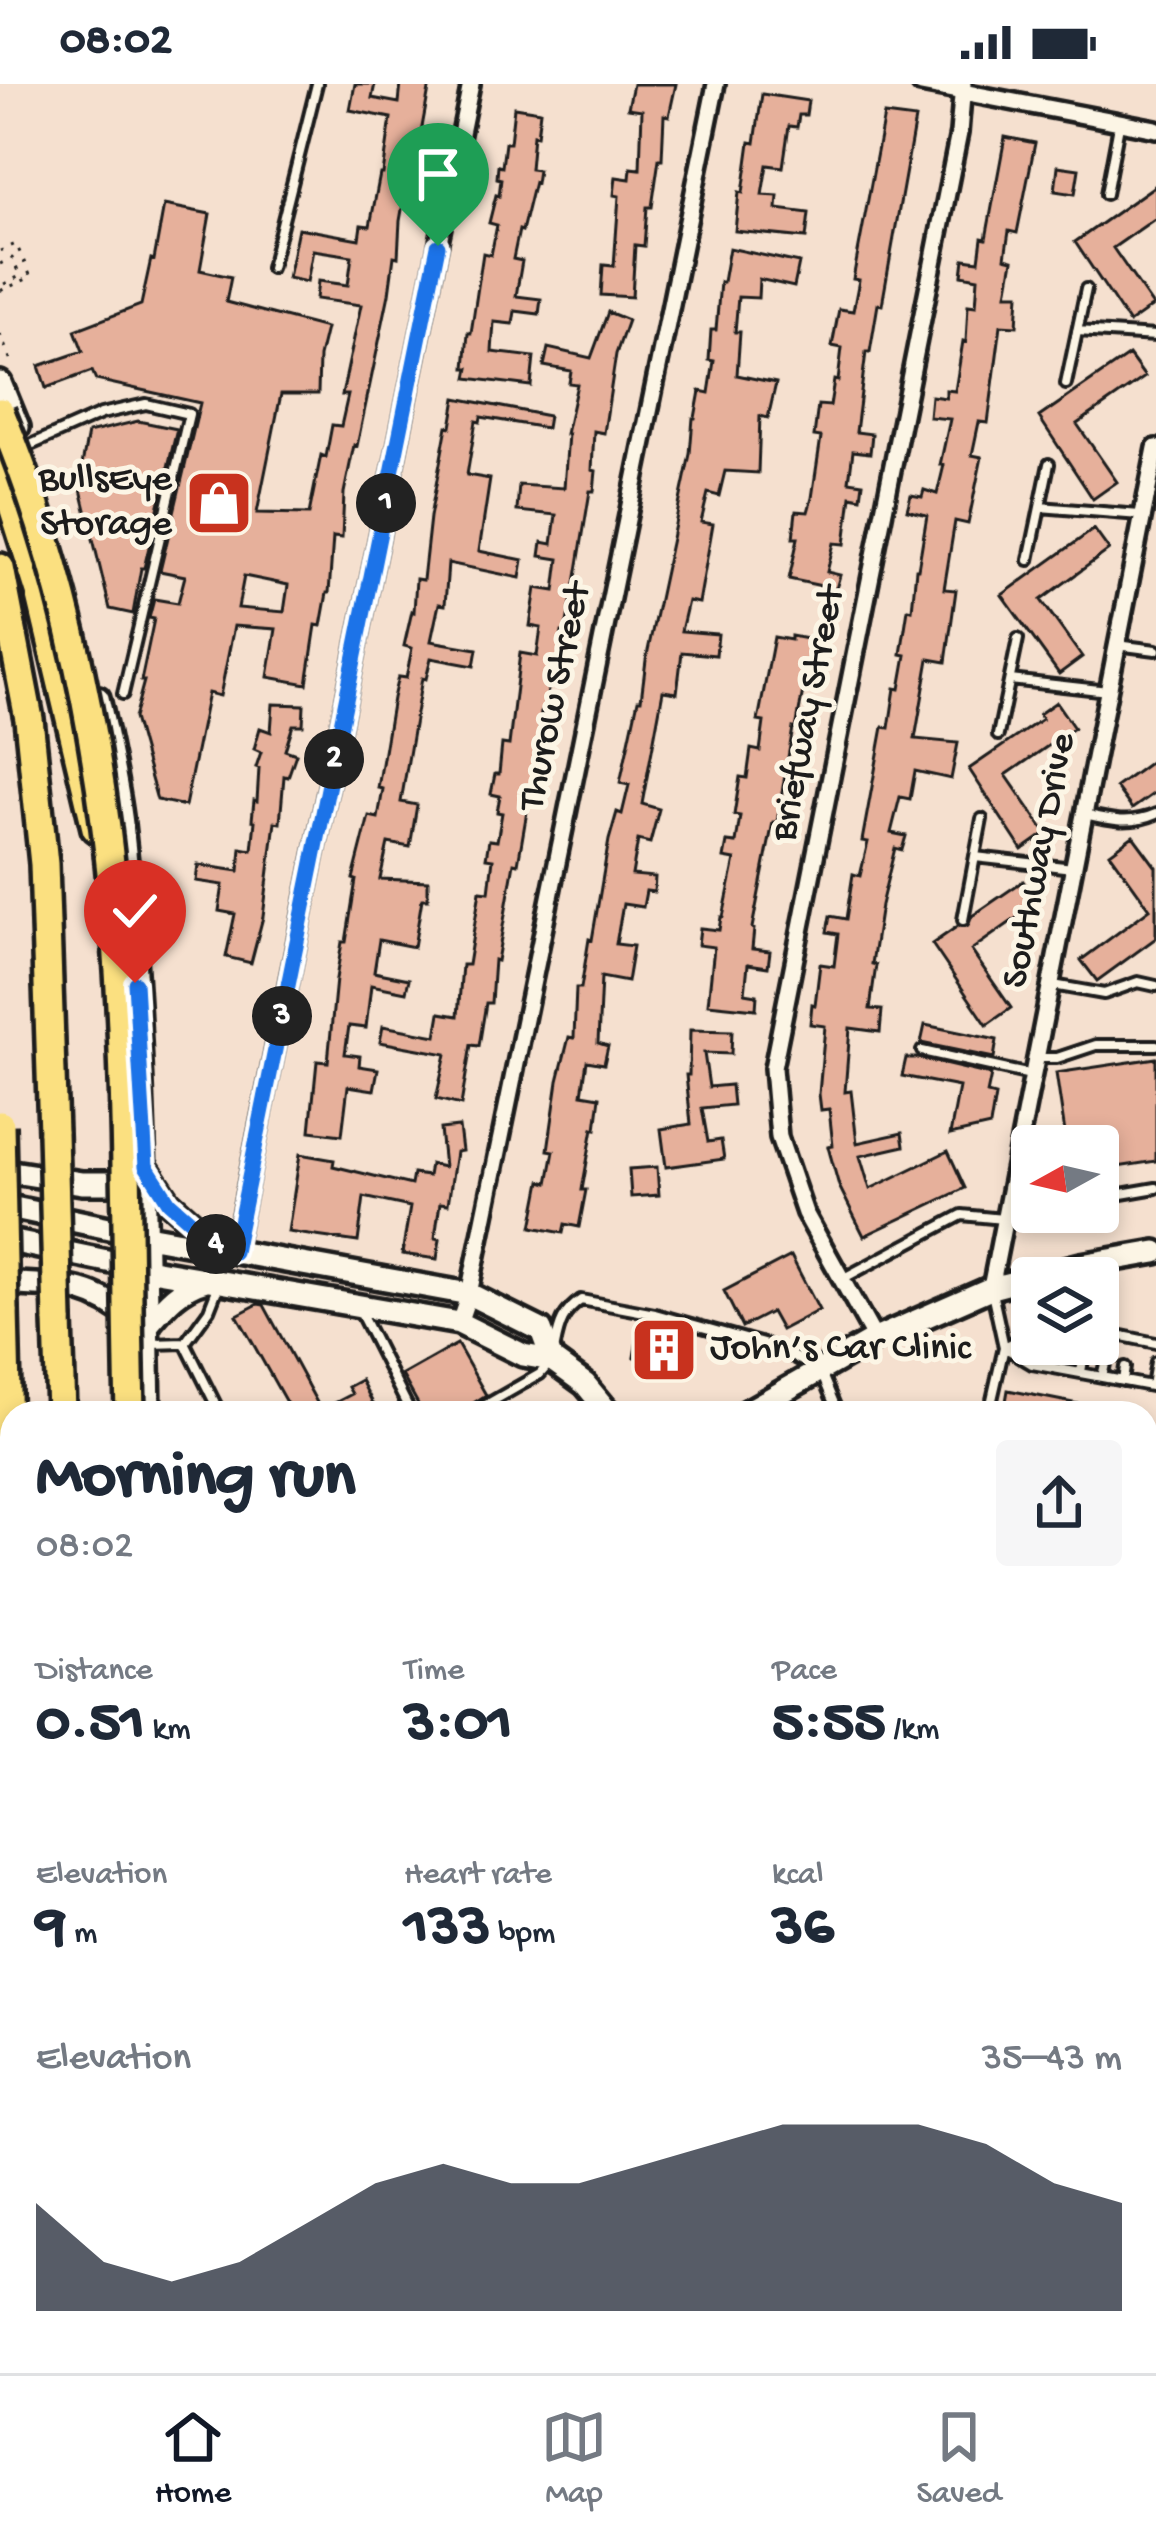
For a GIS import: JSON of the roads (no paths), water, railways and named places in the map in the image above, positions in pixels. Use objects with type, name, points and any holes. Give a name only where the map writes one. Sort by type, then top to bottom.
[{"type":"highway","points":[[0,412],[20,460],[64,602],[106,828],[122,1024],[130,1401]]},
{"type":"highway","points":[[0,465],[40,592],[135,983]]},
{"type":"highway","points":[[0,568],[29,719],[44,864],[61,1401]]},
{"type":"highway","points":[[0,1121],[5,1401]]},
{"type":"main road","points":[[0,382],[67,569],[91,662],[122,821],[146,1166],[148,1401]]},
{"type":"main road","points":[[146,1166],[169,1202],[228,1250]]},
{"type":"main road","points":[[0,1170],[82,1183],[115,1183],[146,1166]]},
{"type":"main road","points":[[0,1205],[469,1294],[541,1330],[552,1360]]},
{"type":"main road","points":[[0,1239],[460,1323],[523,1355],[552,1360],[599,1401]]},
{"type":"main road","points":[[1119,1263],[1156,1252]]},
{"type":"main road","points":[[147,1334],[176,1294],[194,1283],[216,1280]]},
{"type":"main road","points":[[773,1401],[875,1339],[991,1288],[1011,1285]]},
{"type":"main road","points":[[2,1297],[80,1288],[112,1302],[147,1334]]},
{"type":"street","points":[[228,1250],[471,84]]},
{"type":"street","name":"Thurow Street","points":[[460,1323],[716,84]]},
{"type":"street","points":[[921,84],[962,88],[1156,129]]},
{"type":"street","name":"Briefway Street","points":[[875,1339],[805,1214],[778,1137],[773,1068],[955,156],[962,88]]},
{"type":"street","name":"Southway Drive","points":[[1028,1125],[1035,1066],[1156,448]]},
{"type":"street","name":"Southway Drive","points":[[991,1288],[1011,1197]]},
{"type":"lane","points":[[271,268],[317,84]]},
{"type":"lane","points":[[1106,194],[1120,122]]},
{"type":"lane","points":[[1066,384],[1086,289]]},
{"type":"lane","points":[[1077,331],[1156,335]]},
{"type":"lane","points":[[26,447],[100,414],[146,404],[189,414],[124,694]]},
{"type":"lane","points":[[1029,560],[1049,464]]},
{"type":"lane","points":[[1040,507],[1142,515]]},
{"type":"lane","points":[[998,735],[1018,639]]},
{"type":"lane","points":[[1117,645],[1156,650]]},
{"type":"lane","points":[[1010,680],[1108,691]]},
{"type":"lane","points":[[1084,814],[1136,821],[1156,814]]},
{"type":"lane","points":[[963,920],[982,819]]},
{"type":"lane","points":[[975,857],[1073,868]]},
{"type":"lane","points":[[1051,985],[1104,994],[1138,982],[1156,986]]},
{"type":"lane","points":[[922,1051],[1035,1066],[1096,1045],[1156,1046]]},
{"type":"lane","points":[[1119,1194],[1156,1188]]},
{"type":"lane","points":[[842,1280],[962,1215],[1011,1214]]},
{"type":"lane","points":[[185,1343],[209,1310],[216,1280]]},
{"type":"lane","points":[[991,1288],[1004,1347],[991,1401]]},
{"type":"lane","points":[[493,1401],[540,1375],[552,1360],[562,1318],[581,1300],[655,1314],[774,1347],[820,1370],[833,1401]]},
{"type":"lane","points":[[357,1305],[405,1401]]},
{"type":"lane","points":[[147,1334],[185,1343]]},
{"type":"lane","points":[[1119,1340],[1156,1342]]},
{"type":"lane","points":[[185,1343],[214,1401]]},
{"type":"lane","points":[[1004,1347],[1011,1344]]},
{"type":"lane","points":[[1004,1347],[1032,1364],[1154,1386],[1156,1362]]},
{"type":"lane","points":[[1081,1372],[1082,1365]]},
{"type":"lane","points":[[1102,1376],[1105,1365]]},
{"type":"lane","points":[[1123,1381],[1125,1367]]},
{"type":"place","name":"BullsEye Storage","points":[[219,503]]},
{"type":"place","name":"John’s Car Clinic","points":[[664,1350]]}]
